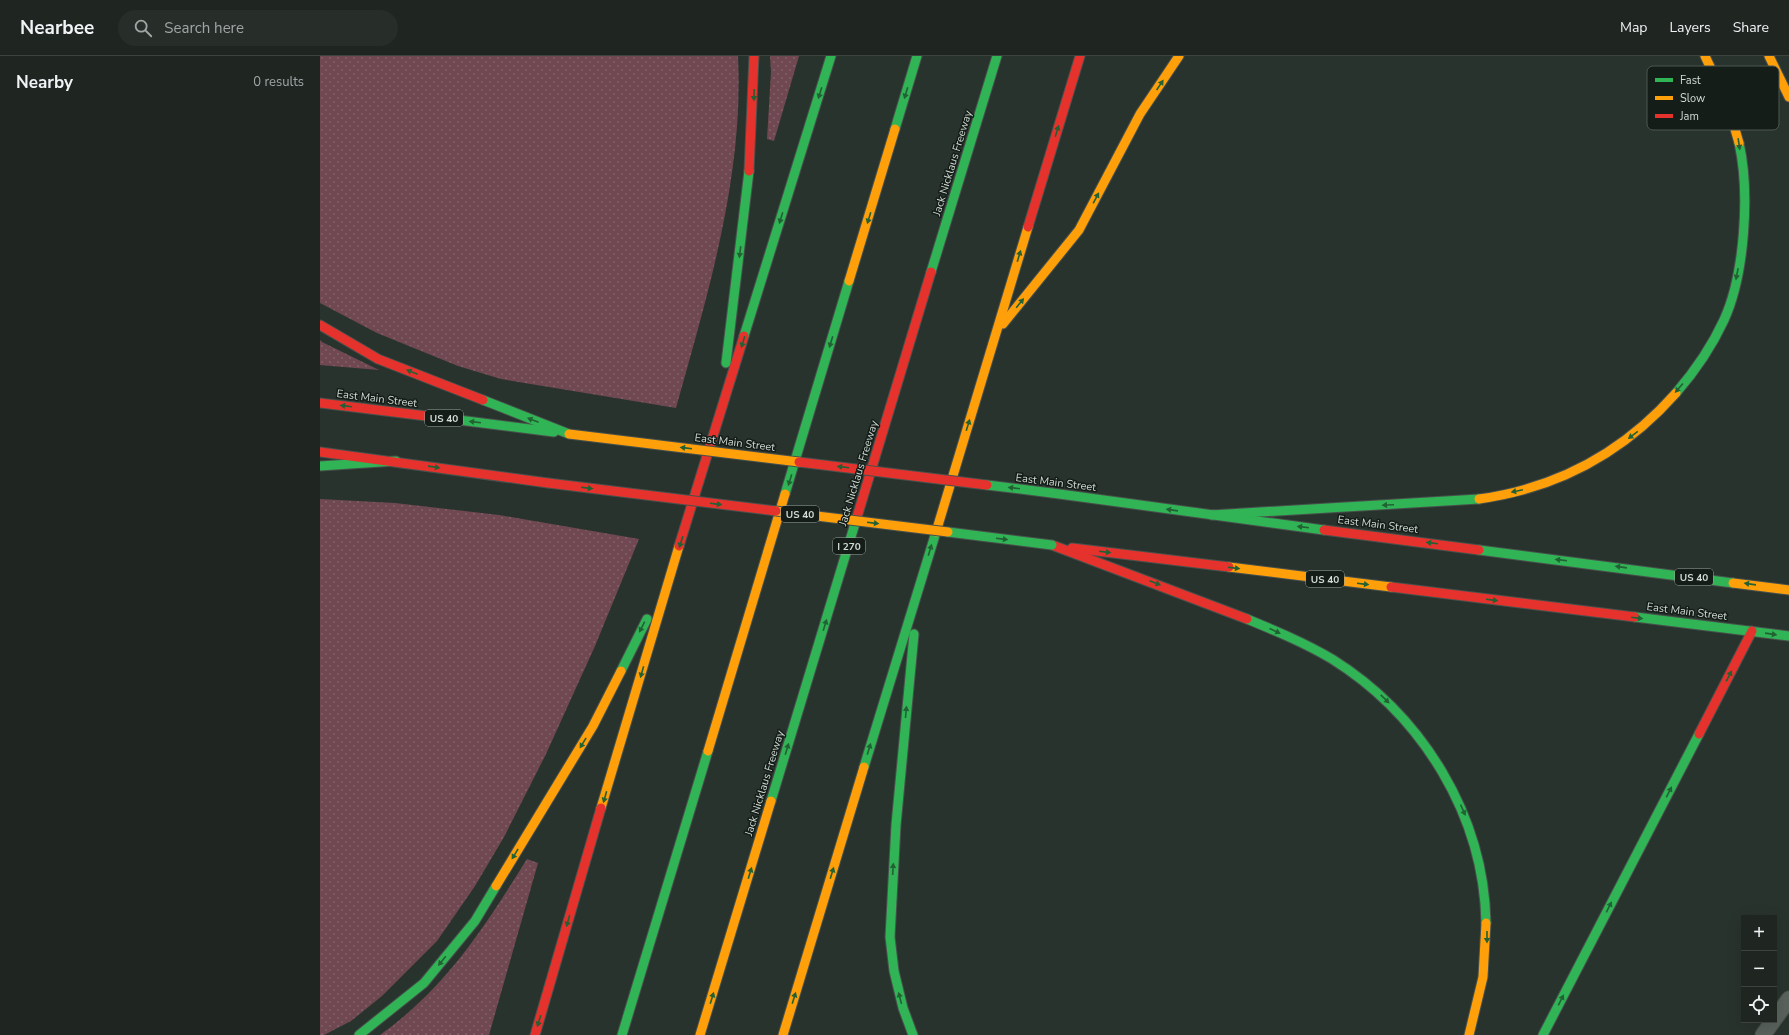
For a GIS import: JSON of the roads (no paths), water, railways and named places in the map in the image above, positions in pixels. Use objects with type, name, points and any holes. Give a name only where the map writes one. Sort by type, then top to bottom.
[{"type":"main road","points":[[718,424],[749,179],[754,56]]},
{"type":"main road","points":[[535,1035],[672,568],[718,424],[831,56]]},
{"type":"main road","points":[[622,1035],[917,56]]},
{"type":"main road","name":"Jack Nicklaus Freeway","points":[[700,1035],[997,56]]},
{"type":"main road","points":[[783,1035],[1080,56]]},
{"type":"main road","points":[[996,333],[1079,230],[1140,114],[1179,56]]},
{"type":"main road","points":[[1706,56],[1711,66]]},
{"type":"main road","points":[[1769,56],[1774,66]]},
{"type":"main road","points":[[1779,76],[1789,97]]},
{"type":"main road","points":[[1211,515],[1440,503],[1485,498],[1526,489],[1568,475],[1609,453],[1638,432],[1682,386],[1705,354],[1721,327],[1732,300],[1741,252],[1744,208],[1743,172],[1736,130]]},
{"type":"main road","points":[[320,325],[378,359],[569,434]]},
{"type":"main road","name":"East Main Street","points":[[320,403],[1052,493],[1789,590]]},
{"type":"main road","name":"East Main Street","points":[[320,452],[396,461],[548,483],[1789,636]]},
{"type":"main road","points":[[320,466],[396,461]]},
{"type":"main road","points":[[1052,545],[1212,605],[1275,631],[1333,660],[1386,699],[1430,752],[1452,786],[1470,825],[1480,862],[1485,899],[1487,940],[1482,984],[1475,1019],[1469,1035]]},
{"type":"main road","points":[[358,1035],[366,1031],[424,983],[474,921],[593,726],[672,568]]},
{"type":"main road","points":[[913,1035],[897,986],[890,937],[896,825],[918,587]]},
{"type":"main road","points":[[1543,1035],[1752,631]]},
{"type":"lane","points":[[1763,1035],[1789,999]]}]
